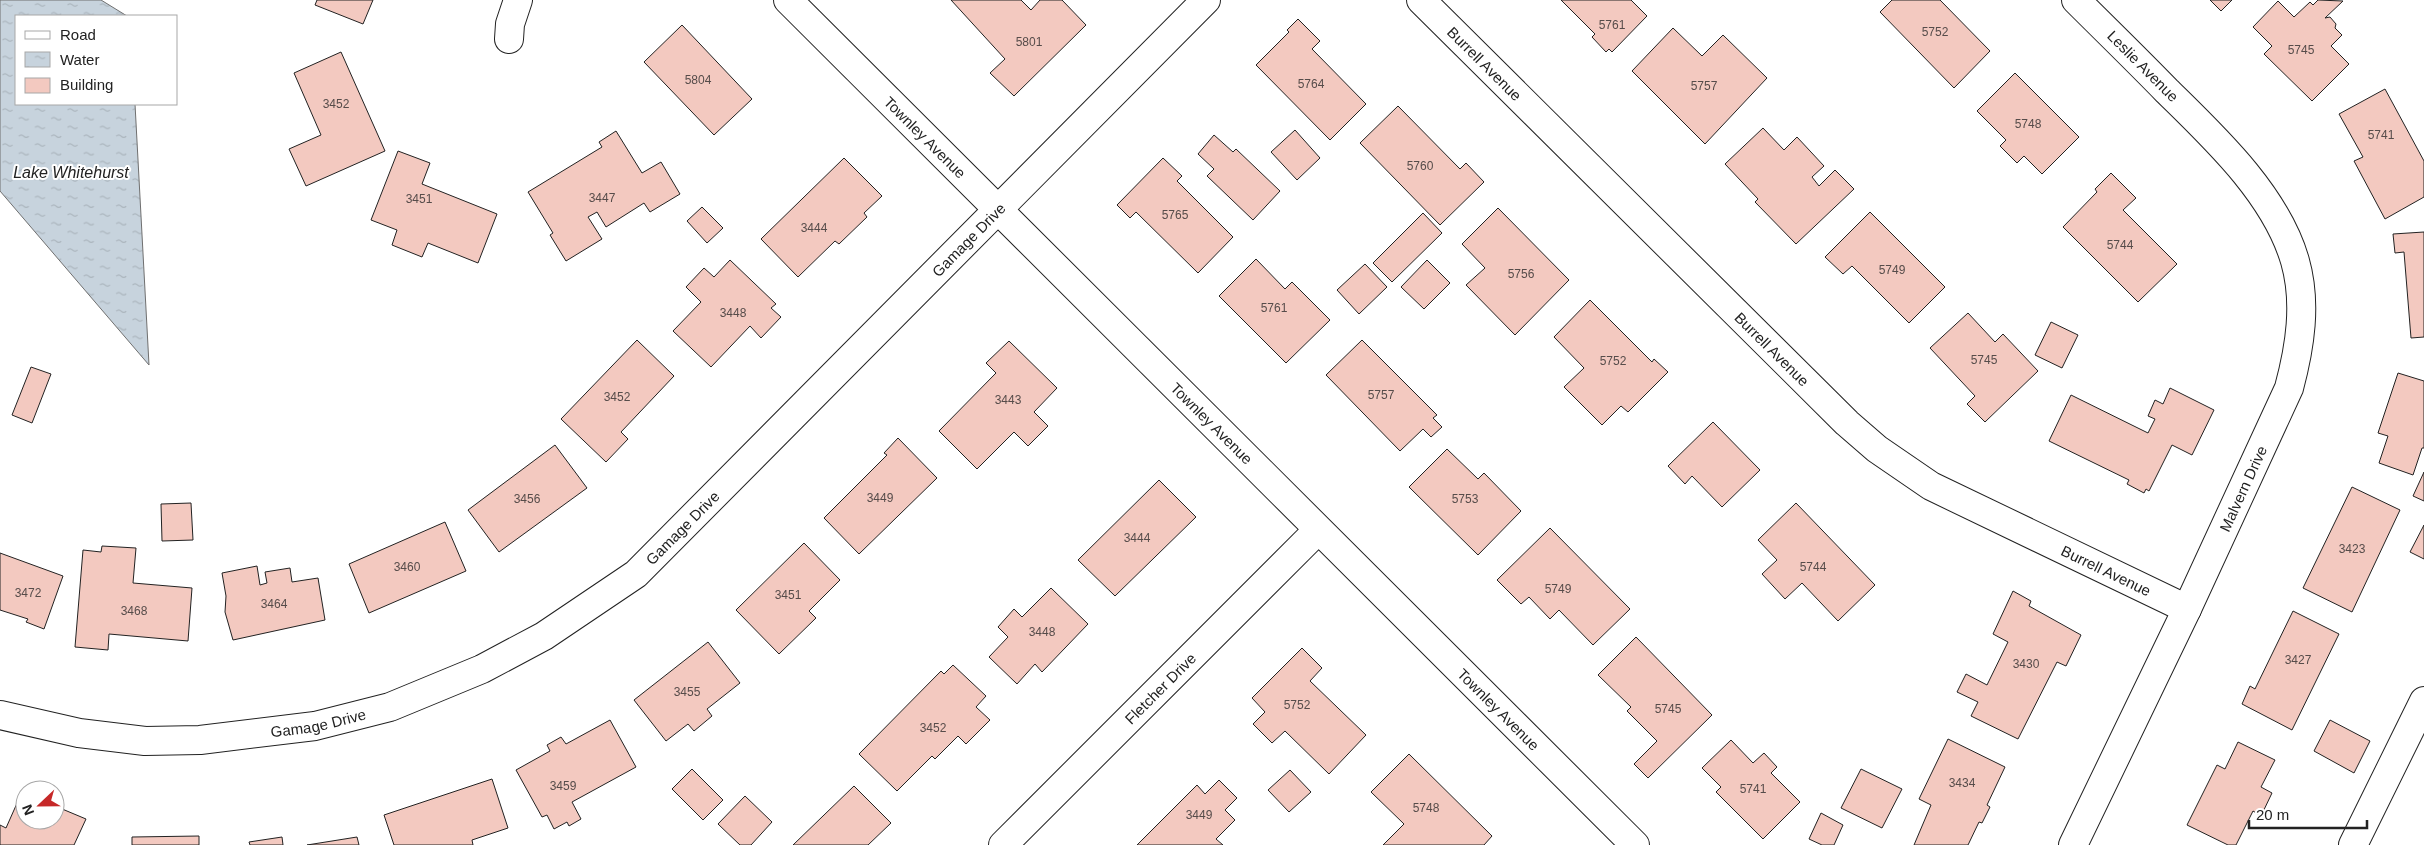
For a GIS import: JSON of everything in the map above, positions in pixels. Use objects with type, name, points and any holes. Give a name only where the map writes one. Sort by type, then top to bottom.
[{"type":"street","points":[[509,39],[510,24],[518,0]]},
{"type":"street","name":"Townley Avenue","points":[[788,0],[1635,845]]},
{"type":"street","name":"Gamage Drive","points":[[0,715],[78,733],[145,741],[200,740],[315,726],[390,707],[482,669],[544,636],[636,574],[997,208],[1206,0]]},
{"type":"street","name":"Burrell Avenue","points":[[1421,0],[1840,416],[1877,449],[1931,486],[2186,609]]},
{"type":"street","name":"Leslie Avenue","points":[[2076,0],[2210,133]]},
{"type":"street","name":"Malvern Drive","points":[[2073,845],[2289,388],[2298,353],[2302,308],[2296,262],[2283,229],[2243,170],[2210,133]]},
{"type":"street","name":"Fletcher Drive","points":[[1002,845],[1318,530]]},
{"type":"street","points":[[2353,845],[2424,701]]},
{"type":"water","name":"Lake Whitehurst","points":[[0,0],[101,0],[125,15],[15,15],[15,105],[135,105],[149,365],[0,191]]},
{"type":"building","points":[[317,0],[373,0],[363,24],[315,5]]},
{"type":"building","points":[[951,0],[1021,0],[1031,10],[1040,0],[1062,0],[1086,25],[1014,96],[990,73],[1005,59]]},
{"type":"building","points":[[1561,0],[1631,0],[1647,16],[1612,52],[1609,49],[1606,52],[1592,37],[1595,34]]},
{"type":"building","points":[[1892,0],[1940,0],[1990,51],[1954,88],[1880,12]]},
{"type":"building","points":[[2210,0],[2232,0],[2221,11]]},
{"type":"building","points":[[2318,0],[2343,1],[2325,18],[2330,17],[2336,24],[2335,28],[2342,35],[2331,46],[2349,64],[2312,101],[2264,54],[2272,46],[2253,27],[2278,1],[2294,17],[2310,2],[2313,5]]},
{"type":"building","points":[[1298,19],[1320,41],[1312,49],[1366,104],[1330,140],[1256,65],[1289,32],[1287,30]]},
{"type":"building","points":[[682,25],[752,99],[714,135],[644,62]]},
{"type":"building","points":[[1673,28],[1702,56],[1723,35],[1767,78],[1705,144],[1632,71]]},
{"type":"building","points":[[341,52],[385,151],[306,186],[289,149],[321,135],[294,73]]},
{"type":"building","points":[[2015,73],[2079,137],[2042,174],[2024,156],[2017,163],[2000,146],[2006,140],[1977,111]]},
{"type":"building","points":[[2385,89],[2424,161],[2424,197],[2385,219],[2354,161],[2363,157],[2339,114]]},
{"type":"building","points":[[1398,106],[1460,169],[1466,163],[1484,182],[1440,225],[1360,143]]},
{"type":"building","points":[[1763,128],[1784,150],[1797,137],[1824,166],[1812,177],[1819,186],[1835,170],[1854,189],[1796,244],[1755,202],[1758,199],[1725,164]]},
{"type":"building","points":[[1295,130],[1320,158],[1297,180],[1271,152]]},
{"type":"building","points":[[616,131],[642,173],[661,162],[680,194],[650,212],[644,203],[606,227],[597,212],[588,217],[602,239],[566,261],[550,235],[553,233],[528,192],[602,147],[599,142]]},
{"type":"building","points":[[1214,135],[1233,152],[1236,149],[1280,191],[1253,220],[1207,176],[1214,169],[1198,154]]},
{"type":"building","points":[[398,151],[430,163],[422,184],[497,214],[478,263],[428,243],[422,257],[392,245],[397,230],[371,220]]},
{"type":"building","points":[[844,158],[882,196],[864,213],[867,217],[839,244],[835,241],[798,277],[761,239]]},
{"type":"building","points":[[1163,158],[1182,176],[1177,181],[1233,237],[1198,273],[1136,212],[1130,218],[1117,205]]},
{"type":"building","points":[[2111,173],[2136,198],[2123,210],[2177,264],[2138,302],[2063,227],[2097,192],[2095,189]]},
{"type":"building","points":[[702,207],[723,228],[707,243],[687,221]]},
{"type":"building","points":[[1498,208],[1569,280],[1515,335],[1466,285],[1485,268],[1462,244]]},
{"type":"building","points":[[1870,212],[1945,287],[1909,323],[1852,266],[1843,274],[1825,257]]},
{"type":"building","points":[[1423,213],[1442,233],[1392,282],[1373,263]]},
{"type":"building","points":[[2424,232],[2424,337],[2411,338],[2404,252],[2395,253],[2393,234]]},
{"type":"building","points":[[1256,259],[1285,289],[1292,282],[1330,320],[1286,363],[1219,296]]},
{"type":"building","points":[[730,260],[776,304],[771,308],[781,317],[761,338],[750,326],[711,367],[673,331],[701,302],[686,287],[704,268],[714,277]]},
{"type":"building","points":[[1427,260],[1450,283],[1424,309],[1401,287]]},
{"type":"building","points":[[1365,264],[1387,287],[1359,314],[1337,290]]},
{"type":"building","points":[[1590,300],[1652,362],[1654,359],[1668,372],[1628,412],[1621,406],[1602,425],[1564,387],[1584,368],[1554,337]]},
{"type":"building","points":[[1968,313],[1995,342],[2003,334],[2038,371],[1985,422],[1967,404],[1975,396],[1930,348]]},
{"type":"building","points":[[2051,322],[2078,335],[2062,368],[2035,355]]},
{"type":"building","points":[[637,340],[674,376],[621,432],[628,439],[606,462],[561,419]]},
{"type":"building","points":[[1362,340],[1437,415],[1433,418],[1442,427],[1431,437],[1423,429],[1400,451],[1326,375]]},
{"type":"building","points":[[1009,341],[1057,388],[1034,412],[1048,426],[1028,446],[1014,432],[977,469],[939,431],[996,373],[986,363]]},
{"type":"building","points":[[31,367],[51,374],[32,423],[12,415]]},
{"type":"building","points":[[2398,373],[2424,381],[2424,448],[2422,448],[2413,475],[2379,463],[2388,436],[2378,433]]},
{"type":"building","points":[[2170,388],[2214,410],[2192,455],[2172,445],[2149,491],[2146,489],[2144,493],[2127,484],[2129,480],[2049,441],[2071,395],[2148,433],[2155,419],[2148,416],[2155,400],[2163,404]]},
{"type":"building","points":[[1713,422],[1760,470],[1722,507],[1692,476],[1685,484],[1668,466]]},
{"type":"building","points":[[898,438],[937,478],[859,554],[824,518],[887,455],[884,453]]},
{"type":"building","points":[[555,445],[587,488],[499,552],[468,510]]},
{"type":"building","points":[[1447,449],[1478,479],[1484,473],[1521,511],[1478,555],[1409,487]]},
{"type":"building","points":[[2424,472],[2424,501],[2413,496]]},
{"type":"building","points":[[1159,480],[1196,517],[1115,596],[1078,560]]},
{"type":"building","points":[[2352,487],[2400,510],[2352,612],[2303,588]]},
{"type":"building","points":[[191,503],[193,540],[162,541],[161,504]]},
{"type":"building","points":[[1796,503],[1875,585],[1838,621],[1802,583],[1785,599],[1762,574],[1777,560],[1758,540]]},
{"type":"building","points":[[445,522],[466,571],[369,613],[349,564]]},
{"type":"building","points":[[2424,525],[2424,559],[2410,552]]},
{"type":"building","points":[[1550,528],[1630,609],[1593,645],[1559,610],[1550,619],[1529,597],[1521,604],[1497,580]]},
{"type":"building","points":[[804,543],[840,580],[809,611],[816,618],[779,654],[736,610]]},
{"type":"building","points":[[102,546],[136,548],[133,583],[192,588],[188,641],[109,634],[108,650],[75,647],[83,550],[101,552]]},
{"type":"building","points":[[0,553],[63,576],[44,629],[26,622],[28,619],[0,610]]},
{"type":"building","points":[[257,566],[260,585],[267,583],[265,572],[290,568],[292,582],[318,578],[325,620],[233,640],[225,612],[226,596],[222,573]]},
{"type":"building","points":[[1051,588],[1088,624],[1042,672],[1035,664],[1017,684],[989,657],[1008,637],[998,627],[1014,609],[1022,617]]},
{"type":"building","points":[[2013,591],[2031,601],[2029,606],[2081,635],[2066,666],[2057,662],[2018,739],[1971,716],[1978,702],[1957,692],[1966,674],[1987,685],[2008,642],[1993,634]]},
{"type":"building","points":[[2293,611],[2339,634],[2292,730],[2242,704],[2250,686],[2255,689]]},
{"type":"building","points":[[1636,637],[1712,715],[1648,778],[1634,764],[1657,741],[1627,711],[1631,707],[1598,675]]},
{"type":"building","points":[[708,642],[740,683],[707,709],[712,716],[694,731],[688,724],[666,741],[634,700]]},
{"type":"building","points":[[1302,648],[1322,668],[1310,681],[1366,735],[1329,774],[1285,731],[1272,743],[1253,724],[1265,712],[1252,698]]},
{"type":"building","points":[[953,665],[986,696],[976,707],[990,720],[966,744],[958,736],[935,759],[932,756],[897,791],[859,754],[941,671],[944,674]]},
{"type":"building","points":[[610,720],[636,767],[572,802],[581,819],[569,826],[567,822],[554,829],[547,815],[542,817],[516,770],[550,751],[547,745],[561,737],[566,744]]},
{"type":"building","points":[[2330,720],[2370,741],[2354,773],[2314,751]]},
{"type":"building","points":[[1948,739],[2005,767],[1987,805],[1990,807],[1982,823],[1979,822],[1968,845],[1914,845],[1931,805],[1919,799]]},
{"type":"building","points":[[1731,740],[1753,763],[1764,753],[1777,767],[1771,773],[1800,802],[1763,839],[1716,792],[1721,787],[1702,768]]},
{"type":"building","points":[[2238,742],[2275,760],[2261,787],[2272,793],[2261,816],[2253,811],[2236,845],[2228,845],[2187,825],[2217,765],[2225,769]]},
{"type":"building","points":[[1409,754],[1492,836],[1484,845],[1383,845],[1404,824],[1371,792]]},
{"type":"building","points":[[692,769],[723,800],[703,820],[672,789]]},
{"type":"building","points":[[1861,769],[1902,789],[1882,828],[1841,808]]},
{"type":"building","points":[[1290,770],[1311,792],[1289,812],[1268,790]]},
{"type":"building","points":[[492,779],[508,828],[472,840],[473,845],[394,845],[384,815]]},
{"type":"building","points":[[1219,780],[1237,798],[1225,810],[1235,820],[1216,839],[1223,845],[1137,845],[1197,785],[1205,794]]},
{"type":"building","points":[[854,786],[891,823],[868,845],[793,845]]},
{"type":"building","points":[[745,796],[772,822],[751,845],[740,845],[718,824]]},
{"type":"building","points":[[15,808],[15,830],[65,830],[65,810],[86,819],[74,845],[0,845],[0,825],[6,828]]},
{"type":"building","points":[[1821,813],[1843,825],[1834,845],[1822,845],[1809,839]]},
{"type":"building","points":[[199,836],[199,845],[132,845],[132,837]]},
{"type":"building","points":[[282,837],[283,845],[250,845],[249,842]]},
{"type":"building","points":[[357,837],[359,845],[307,845]]}]
